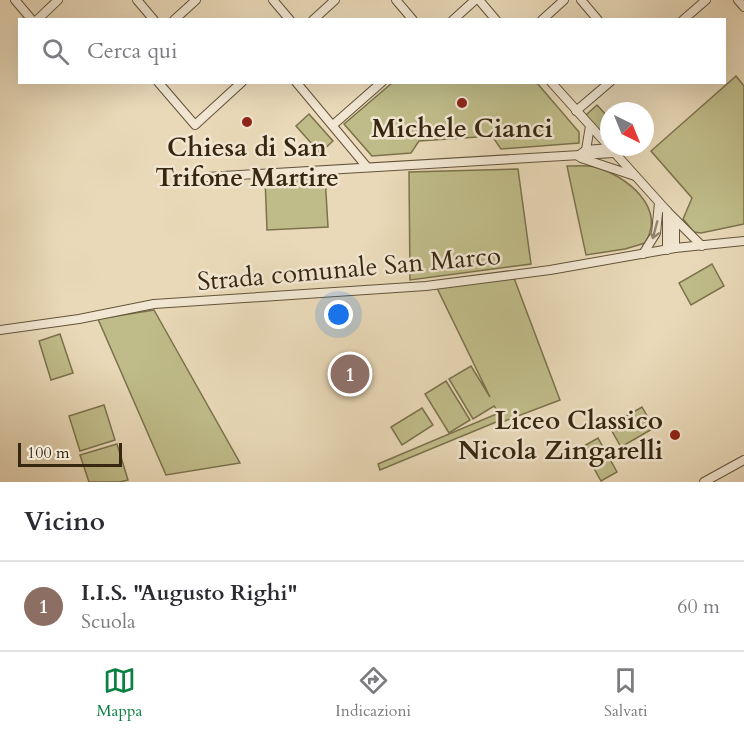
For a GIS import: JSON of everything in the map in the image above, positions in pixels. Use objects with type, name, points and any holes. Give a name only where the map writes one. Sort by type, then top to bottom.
[{"type":"street","points":[[15,0],[30,18]]},
{"type":"street","points":[[39,18],[58,0]]},
{"type":"street","points":[[137,0],[152,18]]},
{"type":"street","points":[[176,18],[196,0]]},
{"type":"street","points":[[273,0],[288,18]]},
{"type":"street","points":[[316,18],[335,0]]},
{"type":"street","points":[[396,0],[411,18]]},
{"type":"street","points":[[455,18],[477,0],[494,18]]},
{"type":"street","points":[[544,18],[564,0]]},
{"type":"street","points":[[581,0],[596,18]]},
{"type":"street","points":[[685,18],[706,0]]},
{"type":"street","points":[[738,0],[744,7]]},
{"type":"street","points":[[160,84],[195,125],[240,84]]},
{"type":"street","points":[[298,84],[367,167]]},
{"type":"street","points":[[333,125],[380,84]]},
{"type":"street","points":[[553,84],[600,137]]},
{"type":"street","points":[[576,111],[607,84]]},
{"type":"street","points":[[586,150],[590,126]]},
{"type":"street","points":[[576,157],[586,150],[600,151]]},
{"type":"street","points":[[207,177],[576,157],[600,153]]},
{"type":"street","points":[[617,156],[702,246]]},
{"type":"street","points":[[576,157],[635,176]]},
{"type":"street","points":[[643,254],[656,233],[659,203]]},
{"type":"street","points":[[667,211],[671,249]]},
{"type":"street","points":[[671,249],[675,220]]},
{"type":"street","points":[[702,246],[744,235]]},
{"type":"street","points":[[702,246],[744,241]]},
{"type":"street","name":"Strada comunale San Marco","points":[[0,330],[79,319],[154,304],[426,286],[550,270],[671,249],[702,246]]},
{"type":"street","points":[[704,482],[744,460]]},
{"type":"shaded area","points":[[736,76],[744,86],[744,224],[701,233],[694,232],[683,219],[692,198],[654,154],[654,148]]},
{"type":"shaded area","name":"Michele Cianci","points":[[391,84],[538,84],[579,132],[579,143],[501,149],[492,136],[419,141],[411,153],[372,156],[344,124]]},
{"type":"shaded area","points":[[597,105],[600,108],[600,131],[586,115]]},
{"type":"shaded area","points":[[309,114],[333,141],[320,153],[296,126]]},
{"type":"shaded area","points":[[567,166],[595,167],[607,171],[631,186],[647,206],[651,218],[650,230],[645,243],[625,249],[586,255]]},
{"type":"shaded area","points":[[518,169],[531,264],[410,280],[409,172]]},
{"type":"shaded area","points":[[325,176],[328,227],[267,230],[265,178]]},
{"type":"shaded area","points":[[712,264],[724,286],[691,305],[679,283]]},
{"type":"shaded area","points":[[514,278],[560,400],[502,422],[501,420],[380,470],[378,464],[499,413],[494,406],[473,419],[449,379],[471,366],[490,397],[437,288]]},
{"type":"shaded area","points":[[154,310],[240,463],[166,475],[98,319]]},
{"type":"shaded area","points":[[60,334],[73,373],[51,380],[39,341]]},
{"type":"shaded area","points":[[446,381],[470,420],[449,433],[425,394]]},
{"type":"shaded area","points":[[104,405],[115,440],[80,451],[69,416]]},
{"type":"shaded area","points":[[642,407],[654,428],[621,447],[609,426]]},
{"type":"shaded area","points":[[422,408],[433,425],[402,445],[391,427]]},
{"type":"shaded area","points":[[598,438],[617,472],[601,481],[582,447]]},
{"type":"shaded area","points":[[117,444],[128,480],[89,482],[80,455]]},
{"type":"place","name":"Michele Cianci","points":[[462,103]]},
{"type":"place","name":"Chiesa di San Trifone Martire","points":[[247,122]]},
{"type":"place","name":"I.I.S. \"Augusto Righi\"","points":[[350,374]]},
{"type":"place","name":"Liceo Classico Nicola Zingarelli","points":[[675,435]]}]
